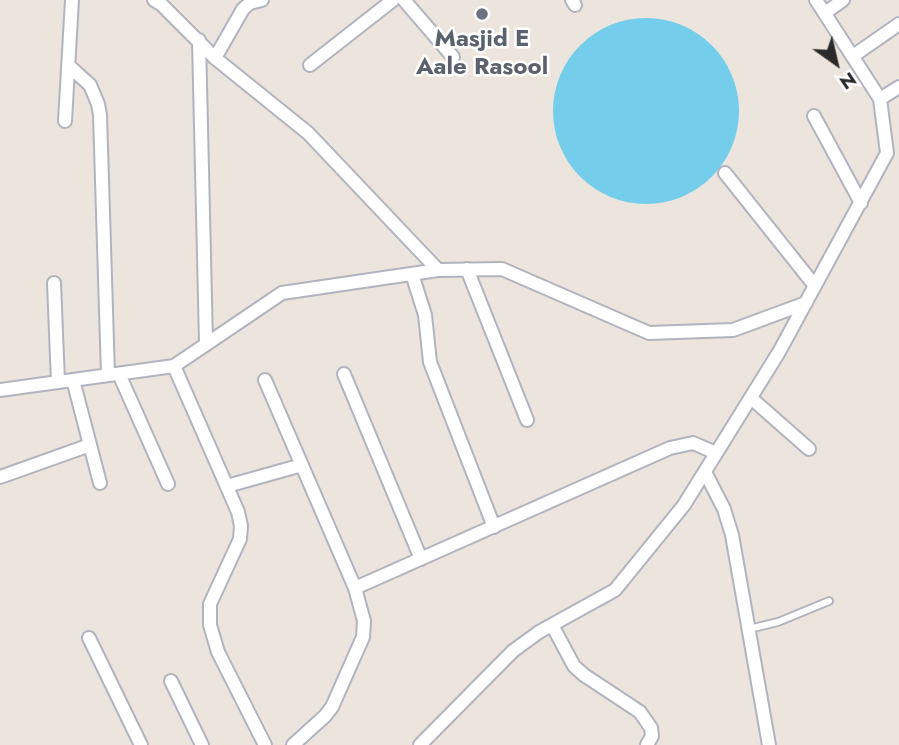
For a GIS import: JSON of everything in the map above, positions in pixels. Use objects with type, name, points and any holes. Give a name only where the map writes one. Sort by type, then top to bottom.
[{"type":"street","points":[[65,121],[72,0]]},
{"type":"street","points":[[215,58],[243,9],[250,3],[262,0]]},
{"type":"street","points":[[310,65],[393,0]]},
{"type":"street","points":[[404,0],[453,57]]},
{"type":"street","points":[[420,745],[501,662],[527,640],[608,595],[624,581],[684,505],[806,303],[887,153],[880,99],[816,0]]},
{"type":"street","points":[[825,13],[843,0]]},
{"type":"street","points":[[161,2],[215,58],[308,134],[438,270]]},
{"type":"street","points":[[853,56],[899,24]]},
{"type":"street","points":[[199,40],[206,343]]},
{"type":"street","points":[[68,65],[90,85],[100,115],[114,374],[168,484]]},
{"type":"street","points":[[880,99],[899,87]]},
{"type":"street","points":[[814,116],[860,203]]},
{"type":"street","points":[[725,173],[815,286]]},
{"type":"street","points":[[467,269],[527,420]]},
{"type":"street","points":[[0,390],[174,366],[282,293],[438,270],[502,269],[649,333],[733,330],[806,303]]},
{"type":"street","points":[[412,274],[425,315],[429,362],[495,527]]},
{"type":"street","points":[[54,283],[58,382]]},
{"type":"street","points":[[174,366],[238,512],[240,539],[211,604],[210,625],[218,652],[265,745]]},
{"type":"street","points":[[344,374],[421,559]]},
{"type":"street","points":[[72,380],[100,483]]},
{"type":"street","points":[[265,380],[355,588],[364,621],[363,637],[332,707],[293,745]]},
{"type":"street","points":[[751,398],[809,449]]},
{"type":"street","points":[[355,588],[670,448],[693,443],[716,453]]},
{"type":"street","points":[[0,477],[90,444]]},
{"type":"street","points":[[227,486],[302,465]]},
{"type":"street","points":[[705,472],[724,509],[732,535],[769,745]]},
{"type":"street","points":[[552,625],[574,666],[640,712],[647,721],[652,736],[647,745]]},
{"type":"street","points":[[89,638],[141,745]]},
{"type":"street","points":[[171,681],[202,745]]},
{"type":"lane","points":[[749,629],[778,622],[829,601]]},
{"type":"water","points":[[646,18],[682,25],[712,45],[732,75],[739,111],[732,147],[712,177],[682,197],[646,204],[610,197],[580,177],[560,147],[553,111],[560,75],[580,45],[610,25]]},
{"type":"place","name":"Masjid E Aale Rasool","points":[[482,14]]}]
